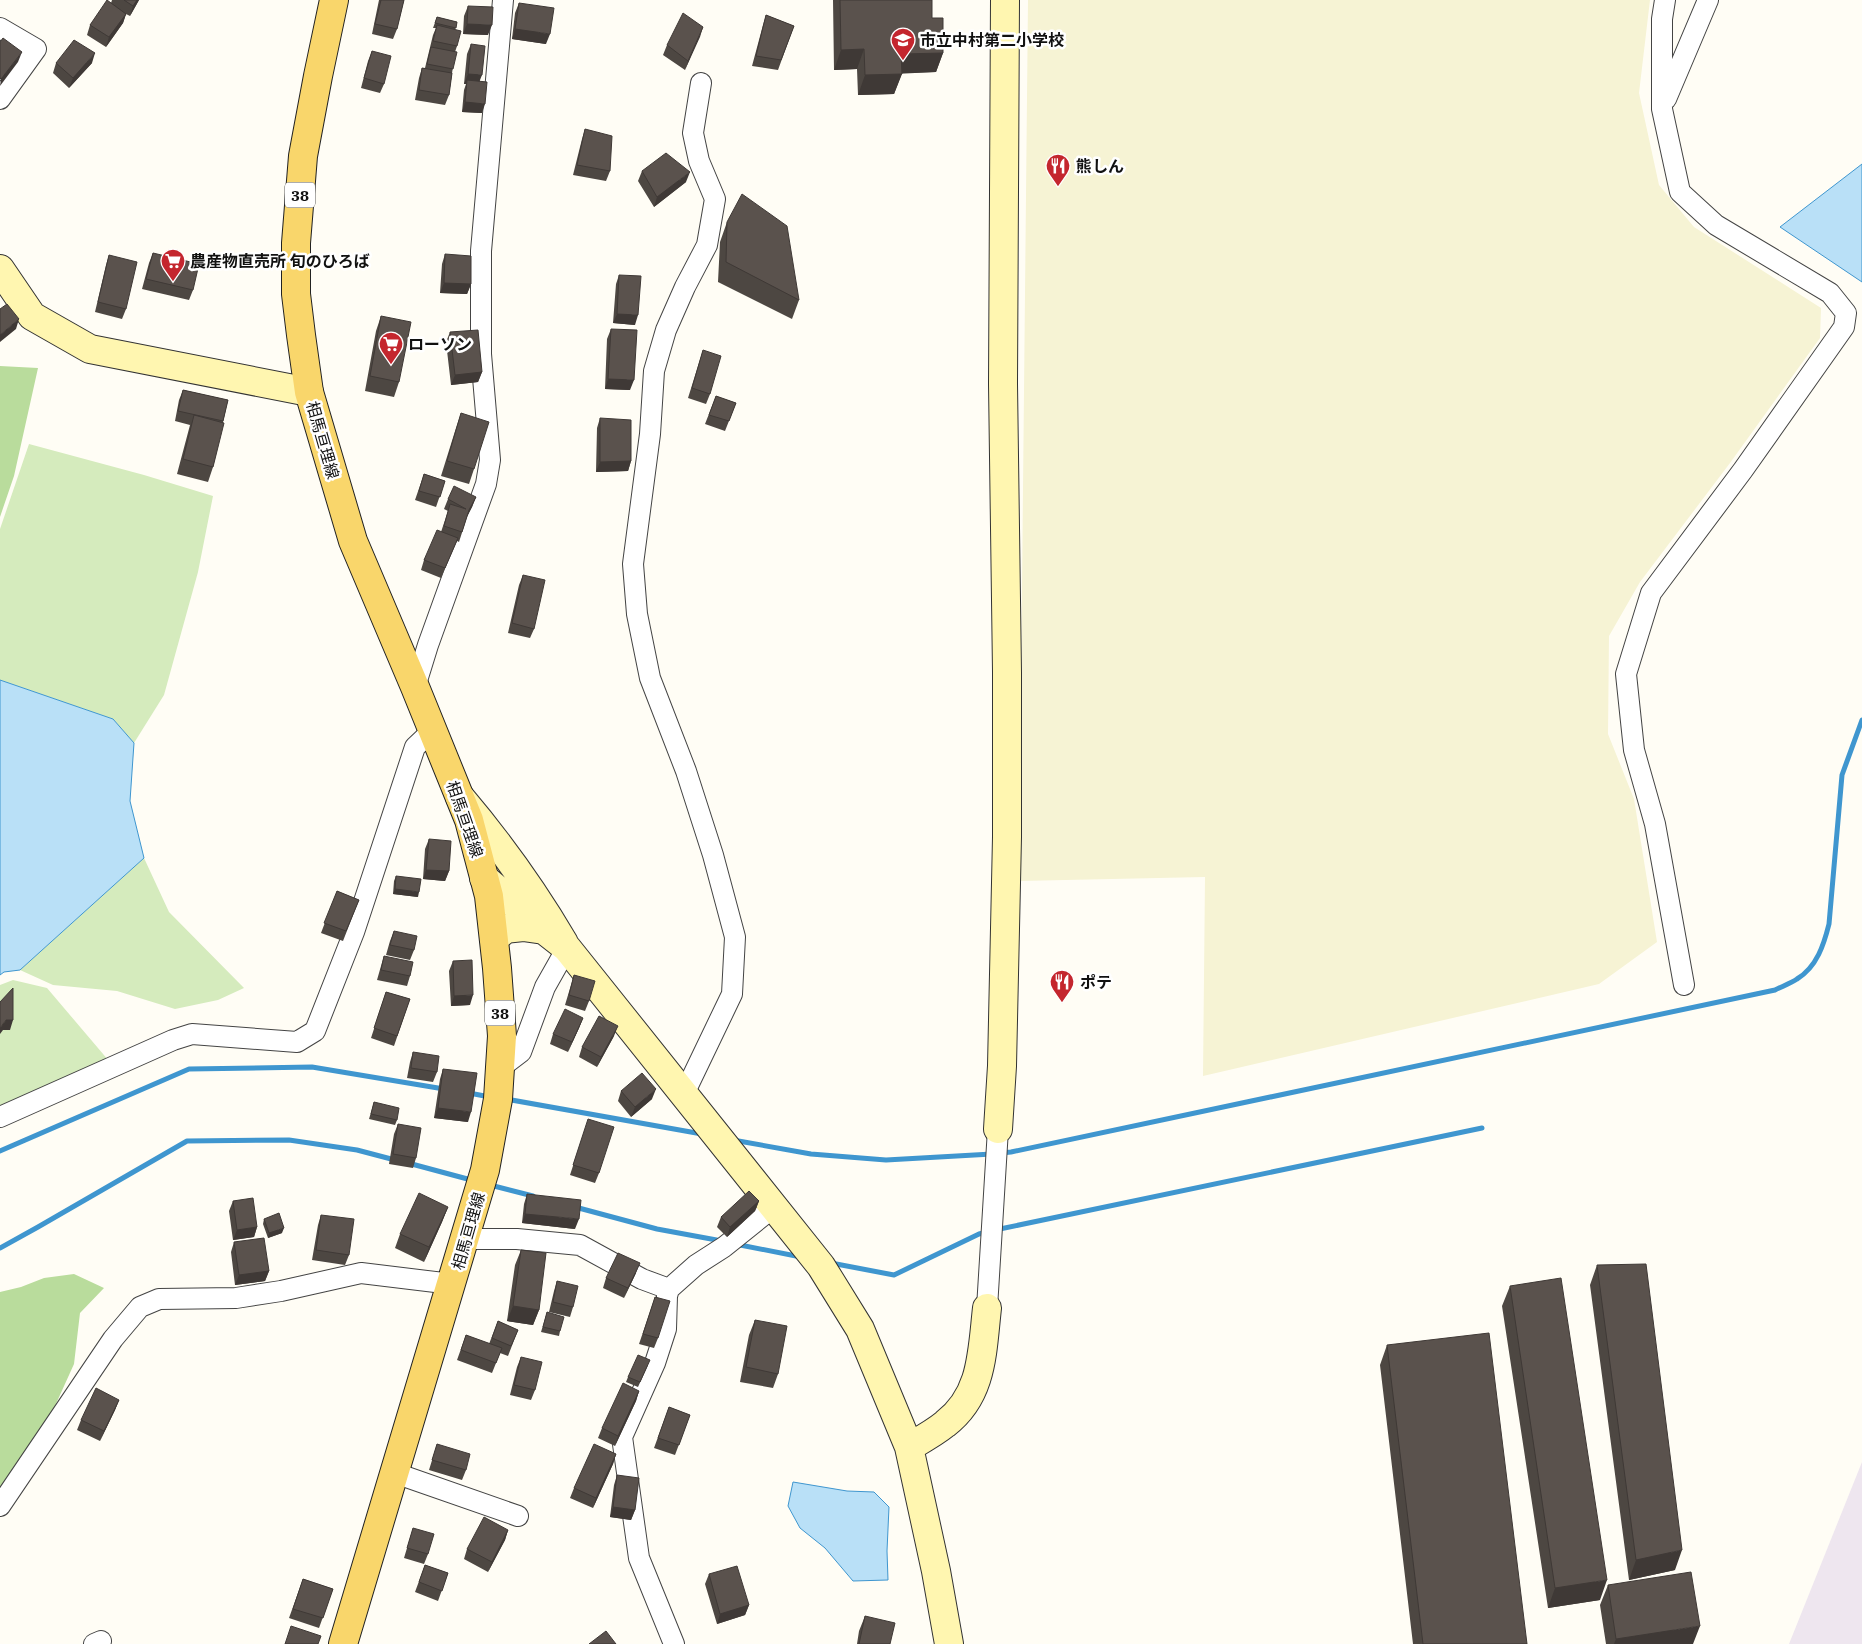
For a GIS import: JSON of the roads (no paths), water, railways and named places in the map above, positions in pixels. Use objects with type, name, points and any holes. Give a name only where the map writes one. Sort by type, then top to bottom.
[{"type":"main road","name":"相馬亘理線","points":[[334,0],[303,156],[296,243],[296,294],[309,392],[353,541],[469,820],[489,896],[502,1036],[498,1100],[485,1170],[344,1644]]},
{"type":"street","points":[[415,687],[428,645],[486,484],[490,460],[481,354],[481,251],[503,0]]},
{"type":"street","points":[[909,1447],[945,1424],[963,1407],[975,1385],[982,1358],[987,1308],[1002,1066],[1007,818],[1008,672],[1003,384],[1004,0]]},
{"type":"street","points":[[1665,0],[1662,19],[1662,109],[1680,192],[1716,225],[1830,292],[1854,309],[1844,327],[1743,470],[1651,593],[1626,674],[1634,750],[1655,824],[1684,985]]},
{"type":"street","points":[[1662,109],[1708,0]]},
{"type":"street","points":[[0,28],[36,49],[0,99]]},
{"type":"street","points":[[684,1094],[732,994],[734,937],[710,846],[686,771],[650,678],[637,614],[634,564],[650,434],[654,370],[666,330],[685,287],[707,245],[715,199],[699,161],[693,134],[701,83]]},
{"type":"street","points":[[0,269],[32,316],[90,349],[309,392]]},
{"type":"street","points":[[0,1117],[173,1040],[192,1034],[297,1042],[314,1031],[354,932],[415,747],[433,730]]},
{"type":"street","points":[[459,796],[489,831],[545,910],[567,948],[821,1266],[860,1329],[909,1447],[936,1571],[949,1644]]},
{"type":"street","points":[[484,878],[567,948]]},
{"type":"street","points":[[494,938],[506,929],[523,927],[544,930]]},
{"type":"street","points":[[500,1068],[520,1052],[545,987],[567,948]]},
{"type":"street","points":[[674,1644],[639,1558],[622,1437],[655,1363],[666,1329],[666,1296],[669,1289],[696,1265],[724,1247],[774,1206]]},
{"type":"street","points":[[465,1239],[517,1239],[580,1245],[642,1279],[669,1289]]},
{"type":"street","points":[[0,1506],[113,1339],[140,1307],[159,1300],[236,1298],[280,1291],[361,1272],[452,1284]]},
{"type":"street","points":[[395,1473],[518,1516]]},
{"type":"water","points":[[1862,164],[1862,282],[1780,227]]},
{"type":"water","points":[[0,680],[113,719],[134,743],[130,801],[144,858],[20,970],[4,972],[0,975]]},
{"type":"water","points":[[793,1482],[847,1491],[874,1492],[889,1507],[888,1580],[853,1581],[825,1548],[800,1528],[788,1506]]},
{"type":"waterway","points":[[1001,1153],[1775,990],[1790,983],[1804,974],[1815,962],[1827,932],[1842,775],[1862,720]]},
{"type":"waterway","points":[[0,1151],[189,1069],[312,1067],[444,1089]]},
{"type":"waterway","points":[[469,1093],[490,1097]]},
{"type":"waterway","points":[[506,1099],[702,1134]]},
{"type":"waterway","points":[[995,1230],[1482,1128]]},
{"type":"waterway","points":[[0,1248],[187,1141],[289,1140],[357,1150],[395,1160]]},
{"type":"waterway","points":[[733,1140],[811,1154],[886,1160],[992,1154]]},
{"type":"waterway","points":[[408,1163],[475,1181]]},
{"type":"waterway","points":[[490,1185],[533,1196]]},
{"type":"waterway","points":[[575,1207],[657,1229],[722,1241]]},
{"type":"waterway","points":[[831,1263],[894,1275],[979,1234],[987,1232]]},
{"type":"waterway","points":[[735,1244],[801,1257]]},
{"type":"place","name":"市立中村第二小学校","points":[[903,61]]},
{"type":"place","name":"熊しん","points":[[1058,187]]},
{"type":"place","name":"農産物直売所 旬のひろば","points":[[173,282]]},
{"type":"place","name":"ローソン","points":[[391,365]]},
{"type":"place","name":"ポテ","points":[[1062,1003]]}]
